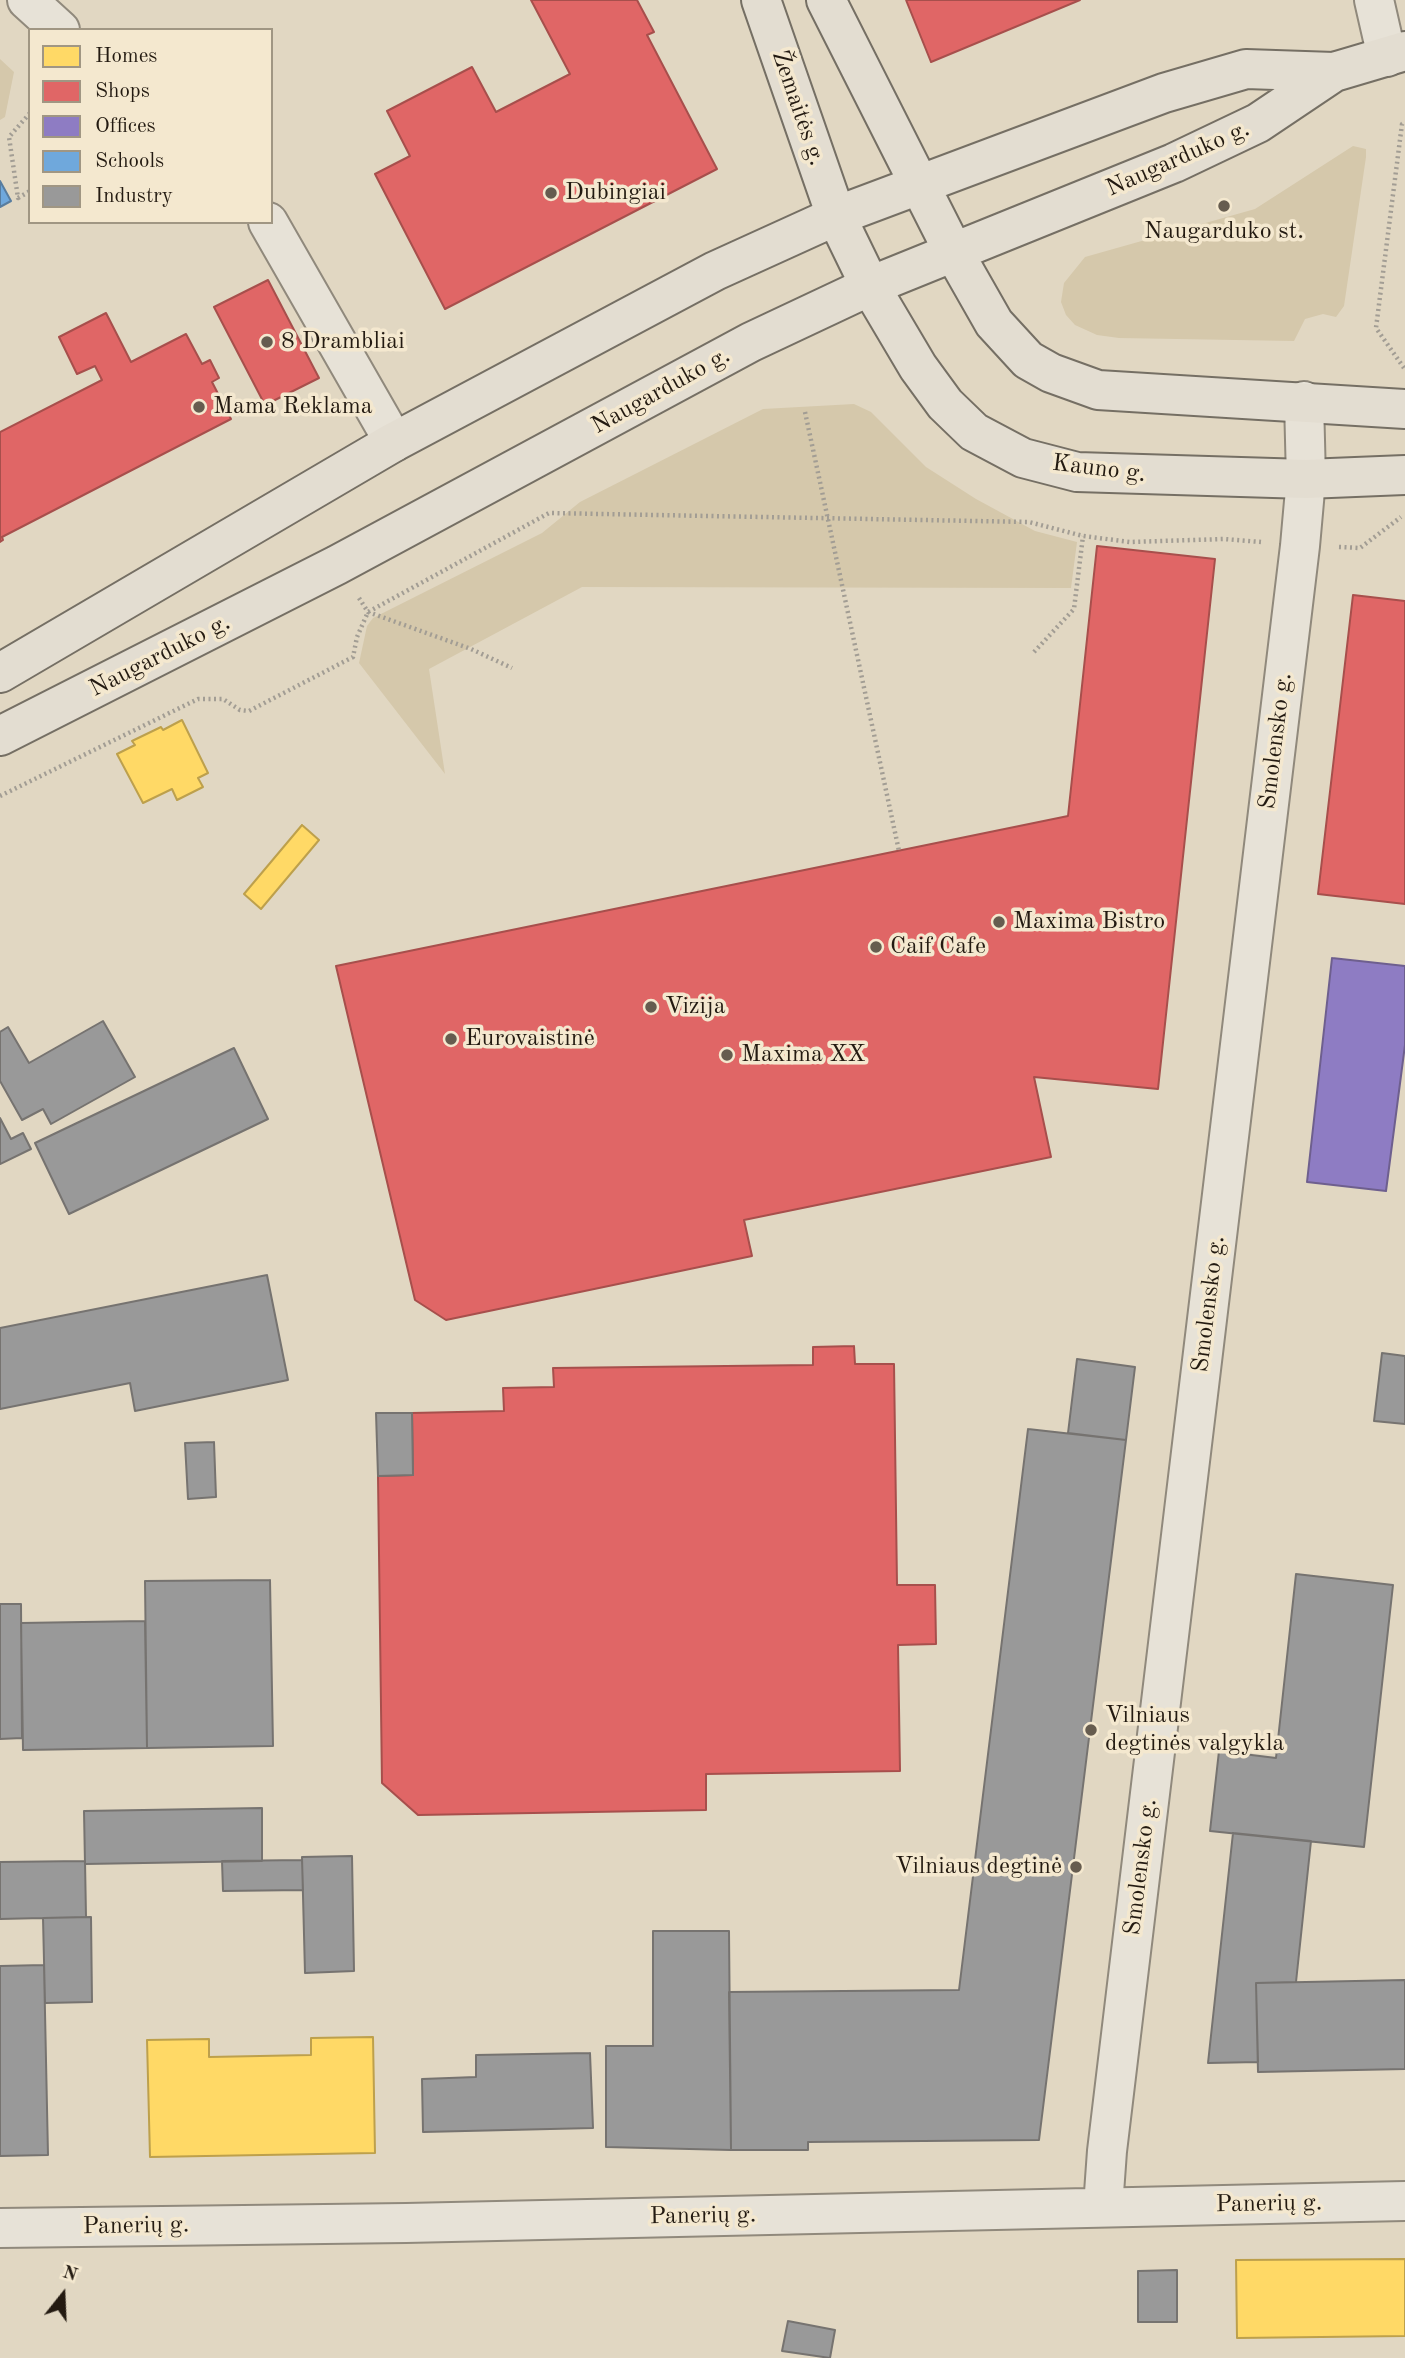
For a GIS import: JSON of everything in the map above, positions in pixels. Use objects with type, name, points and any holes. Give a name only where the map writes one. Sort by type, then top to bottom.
[{"type":"main road","name":"Žemaitės g.","points":[[761,0],[836,216]]},
{"type":"main road","points":[[825,0],[953,251],[994,323],[1028,360],[1051,373],[1098,390],[1405,409]]},
{"type":"main road","name":"Naugarduko g.","points":[[0,736],[337,565],[751,342],[870,286],[1150,173],[1246,129],[1334,72],[1396,54]]},
{"type":"main road","name":"Naugarduko g.","points":[[0,673],[394,442],[715,271],[836,216],[1164,93],[1246,69],[1334,72]]},
{"type":"main road","name":"Kauno g.","points":[[836,216],[870,286],[918,368],[945,404],[974,432],[1023,458],[1077,472],[1306,479],[1405,475]]},
{"type":"street","points":[[27,0],[58,28]]},
{"type":"street","points":[[1374,0],[1396,54]]},
{"type":"street","points":[[269,224],[394,442]]},
{"type":"street","name":"Smolensko g.","points":[[1103,2207],[1107,2151],[1306,479],[1304,401]]},
{"type":"street","name":"Panerių g.","points":[[0,2228],[406,2223],[1405,2201]]},
{"type":"path","points":[[28,115],[9,137],[18,198],[28,192]]},
{"type":"path","points":[[1405,122],[1402,124],[1376,328],[1405,368]]},
{"type":"path","points":[[806,412],[900,850]]},
{"type":"path","points":[[0,796],[198,699],[223,699],[240,710],[249,711],[353,657],[357,637],[368,612],[549,513],[1029,522],[1083,536],[1130,542],[1224,539],[1254,541]]},
{"type":"path","points":[[1360,548],[1405,514]]},
{"type":"path","points":[[1034,652],[1074,608],[1083,536]]},
{"type":"path","points":[[368,612],[471,649],[512,668]]},
{"type":"shaded area","points":[[0,59],[14,72],[5,117],[0,120]]},
{"type":"shaded area","points":[[1353,146],[1366,149],[1366,157],[1344,306],[1336,317],[1323,314],[1305,319],[1294,341],[1119,338],[1097,335],[1075,325],[1066,315],[1061,302],[1064,283],[1085,257],[1255,209]]},
{"type":"shaded area","points":[[854,404],[871,412],[926,467],[976,499],[1035,531],[1077,542],[1071,588],[582,587],[429,669],[445,774],[359,663],[367,626],[373,618],[542,533],[580,502],[763,409]]},
{"type":"building: Homes","points":[[182,720],[208,773],[198,778],[203,787],[177,800],[172,789],[143,803],[117,754],[135,745],[132,741]]},
{"type":"building: Homes","points":[[302,825],[319,840],[261,909],[244,894]]},
{"type":"building: Homes","points":[[373,2037],[375,2153],[150,2157],[147,2040],[209,2039],[209,2057],[311,2055],[311,2038]]},
{"type":"building: Homes","points":[[1405,2259],[1405,2336],[1237,2338],[1236,2260]]},
{"type":"building: Shops","points":[[531,0],[637,0],[654,32],[647,35],[717,169],[445,309],[375,174],[410,156],[387,111],[472,67],[496,112],[570,74]]},
{"type":"building: Shops","points":[[906,0],[1080,0],[931,62]]},
{"type":"building: Shops","name":"8 Drambliai","points":[[268,280],[319,378],[265,405],[214,307]]},
{"type":"building: Shops","points":[[106,313],[131,362],[186,334],[202,364],[210,360],[219,378],[212,382],[231,419],[2,537],[0,542],[0,432],[102,380],[95,366],[77,374],[59,337]]},
{"type":"building: Shops","points":[[1097,546],[1215,559],[1158,1089],[1034,1077],[1051,1157],[744,1220],[752,1256],[446,1320],[415,1300],[336,966],[1068,816]]},
{"type":"building: Shops","points":[[1353,595],[1405,601],[1405,904],[1318,894]]},
{"type":"building: Shops","points":[[854,1346],[855,1364],[894,1364],[897,1585],[935,1585],[936,1644],[898,1645],[900,1771],[706,1774],[706,1810],[418,1815],[382,1783],[378,1476],[413,1475],[412,1413],[504,1411],[503,1388],[554,1387],[553,1368],[813,1365],[813,1347]]},
{"type":"building: Offices","points":[[1332,958],[1405,966],[1405,1045],[1386,1191],[1307,1182]]},
{"type":"building: Schools","points":[[0,181],[11,201],[0,207]]},
{"type":"building: Industry","points":[[103,1021],[135,1077],[51,1124],[43,1109],[22,1120],[0,1081],[0,1032],[8,1027],[29,1063]]},
{"type":"building: Industry","points":[[234,1048],[268,1119],[69,1214],[35,1143]]},
{"type":"building: Industry","points":[[0,1118],[11,1139],[23,1133],[31,1149],[0,1164]]},
{"type":"building: Industry","points":[[267,1275],[288,1380],[135,1411],[130,1383],[0,1409],[0,1328]]},
{"type":"building: Industry","points":[[1382,1353],[1405,1356],[1405,1424],[1374,1421]]},
{"type":"building: Industry","points":[[1077,1359],[1135,1367],[1126,1440],[1068,1433]]},
{"type":"building: Industry","points":[[376,1413],[412,1413],[413,1475],[378,1476]]},
{"type":"building: Industry","points":[[1028,1429],[1126,1440],[1039,2140],[808,2142],[808,2150],[731,2150],[729,1992],[959,1990]]},
{"type":"building: Industry","points":[[214,1442],[216,1497],[188,1499],[185,1443]]},
{"type":"building: Industry","points":[[1296,1574],[1393,1585],[1364,1847],[1210,1831],[1219,1751],[1276,1758]]},
{"type":"building: Industry","points":[[270,1580],[273,1746],[147,1748],[145,1581]]},
{"type":"building: Industry","points":[[0,1604],[21,1604],[22,1738],[0,1739]]},
{"type":"building: Industry","points":[[145,1621],[147,1748],[23,1750],[21,1623]]},
{"type":"building: Industry","points":[[262,1808],[262,1861],[85,1864],[84,1811]]},
{"type":"building: Industry","points":[[1233,1833],[1311,1841],[1296,1982],[1256,1983],[1258,2062],[1208,2063]]},
{"type":"building: Industry","points":[[352,1856],[354,1971],[305,1973],[302,1857]]},
{"type":"building: Industry","points":[[302,1860],[303,1890],[223,1891],[222,1861]]},
{"type":"building: Industry","points":[[85,1861],[86,1917],[0,1919],[0,1862]]},
{"type":"building: Industry","points":[[91,1917],[92,2002],[45,2003],[43,1918]]},
{"type":"building: Industry","points":[[653,1931],[729,1931],[731,2150],[606,2147],[606,2046],[653,2046]]},
{"type":"building: Industry","points":[[44,1965],[48,2155],[0,2156],[0,1966]]},
{"type":"building: Industry","points":[[1405,1980],[1405,2069],[1258,2072],[1256,1983]]},
{"type":"building: Industry","points":[[590,2053],[593,2128],[423,2132],[422,2079],[476,2077],[476,2055]]},
{"type":"building: Industry","points":[[1177,2270],[1177,2322],[1138,2322],[1138,2271]]},
{"type":"building: Industry","points":[[788,2321],[835,2330],[830,2358],[782,2351]]},
{"type":"place","name":"Dubingiai","points":[[551,193]]},
{"type":"place","name":"Naugarduko st.","points":[[1224,206]]},
{"type":"place","name":"8 Drambliai","points":[[267,342]]},
{"type":"place","name":"Mama Reklama","points":[[199,407]]},
{"type":"place","name":"Maxima Bistro","points":[[999,922]]},
{"type":"place","name":"Caif Cafe","points":[[876,947]]},
{"type":"place","name":"Vizija","points":[[651,1007]]},
{"type":"place","name":"Eurovaistinė","points":[[451,1039]]},
{"type":"place","name":"Maxima XX","points":[[727,1055]]},
{"type":"place","name":"Vilniaus degtinės valgykla","points":[[1091,1730]]},
{"type":"place","name":"Vilniaus degtinė","points":[[1076,1867]]}]
